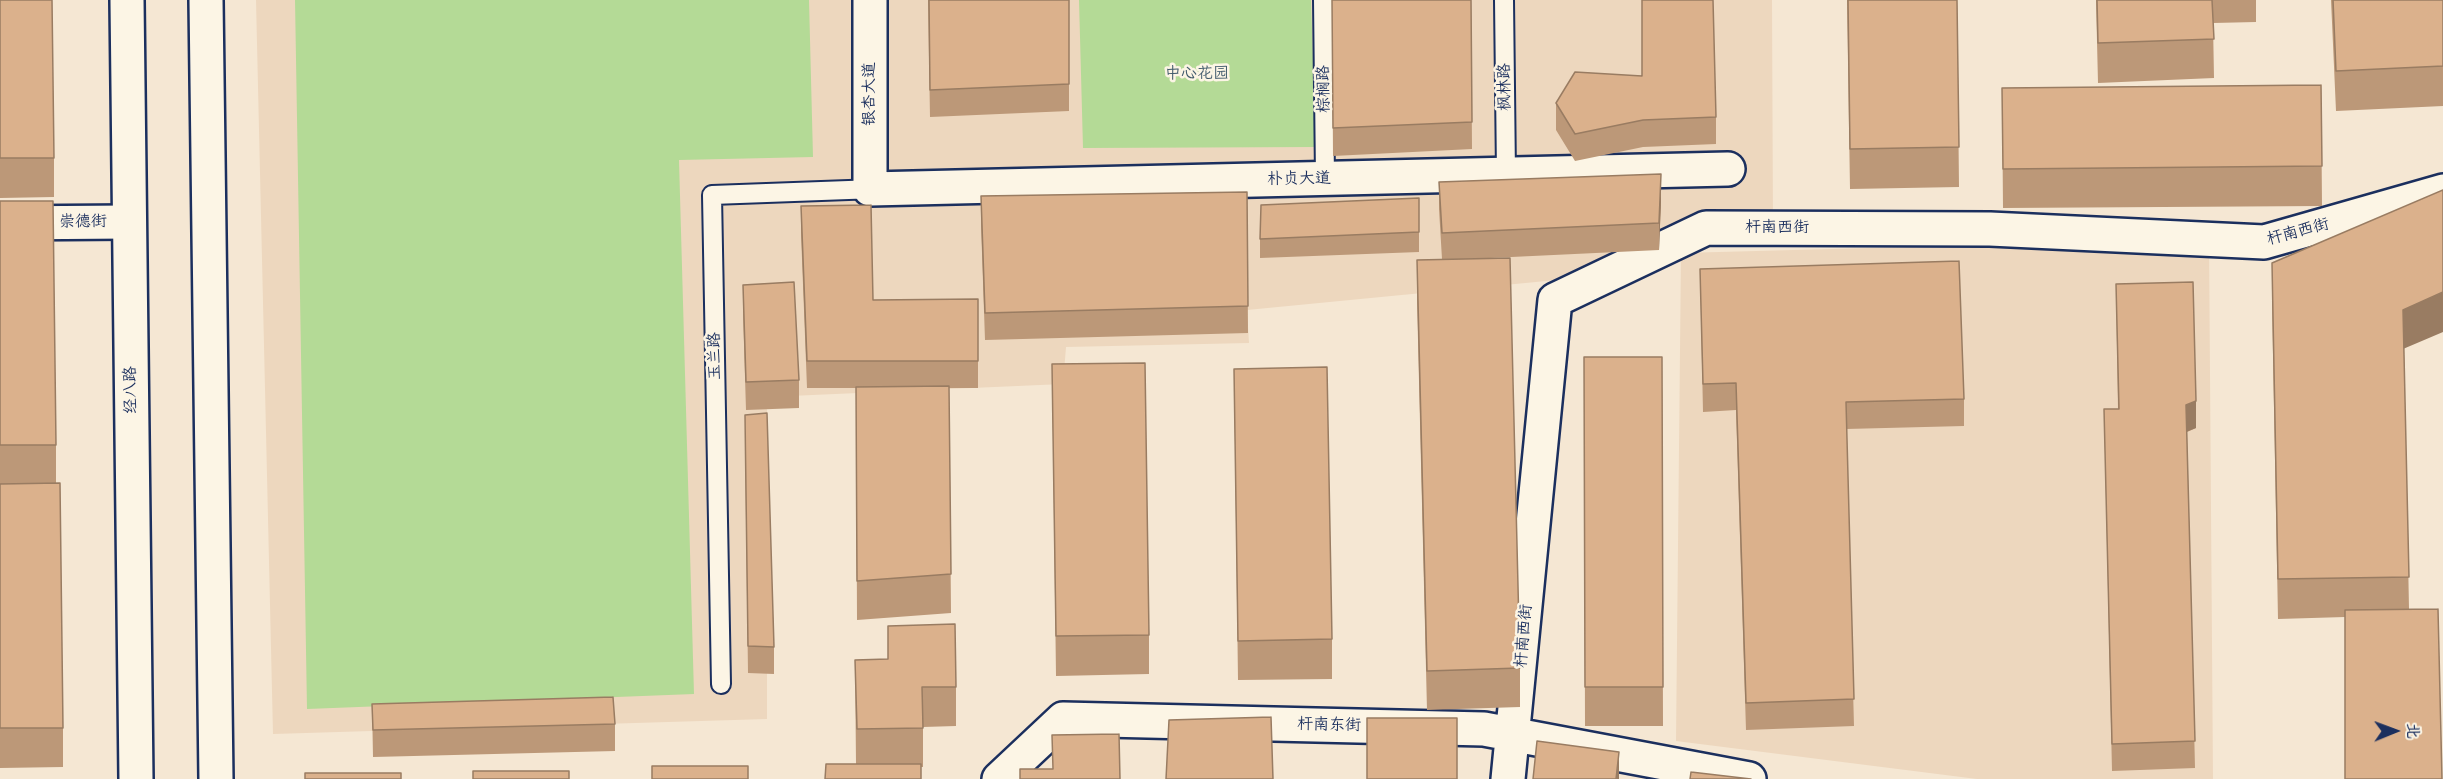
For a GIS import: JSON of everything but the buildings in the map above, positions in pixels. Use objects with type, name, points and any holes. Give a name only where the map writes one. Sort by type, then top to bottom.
[{"type":"street","name":"经八路","points":[[126,0],[136,779]]},
{"type":"street","points":[[206,0],[216,779]]},
{"type":"street","name":"银杏大道","points":[[870,0],[874,189]]},
{"type":"street","name":"朴贞大道","points":[[874,189],[1728,169]]},
{"type":"street","name":"杆南西街","points":[[1514,733],[1555,300],[1706,228],[1990,229],[2264,242],[2443,190]]},
{"type":"street","name":"崇德街","points":[[0,224],[129,222]]},
{"type":"street","name":"杆南东街","points":[[999,779],[1063,719],[1484,729],[1749,779]]},
{"type":"street","points":[[1508,779],[1514,733]]},
{"type":"lane","name":"棕榈路","points":[[1323,0],[1325,178]]},
{"type":"lane","name":"枫林路","points":[[1504,0],[1506,174]]},
{"type":"lane","name":"玉兰路","points":[[721,684],[712,195],[874,189]]},
{"type":"shaded area","points":[[256,0],[1772,0],[1773,228],[1706,228],[1608,275],[1247,310],[1249,343],[1066,347],[1063,384],[767,397],[767,719],[273,734]]},
{"type":"shaded area","points":[[2209,239],[2213,779],[1977,779],[1676,741],[1681,253]]},
{"type":"green space","points":[[295,0],[809,0],[813,157],[679,160],[694,694],[307,709]]},
{"type":"green space","name":"中心花园","points":[[1079,0],[1311,0],[1316,147],[1083,148]]}]
